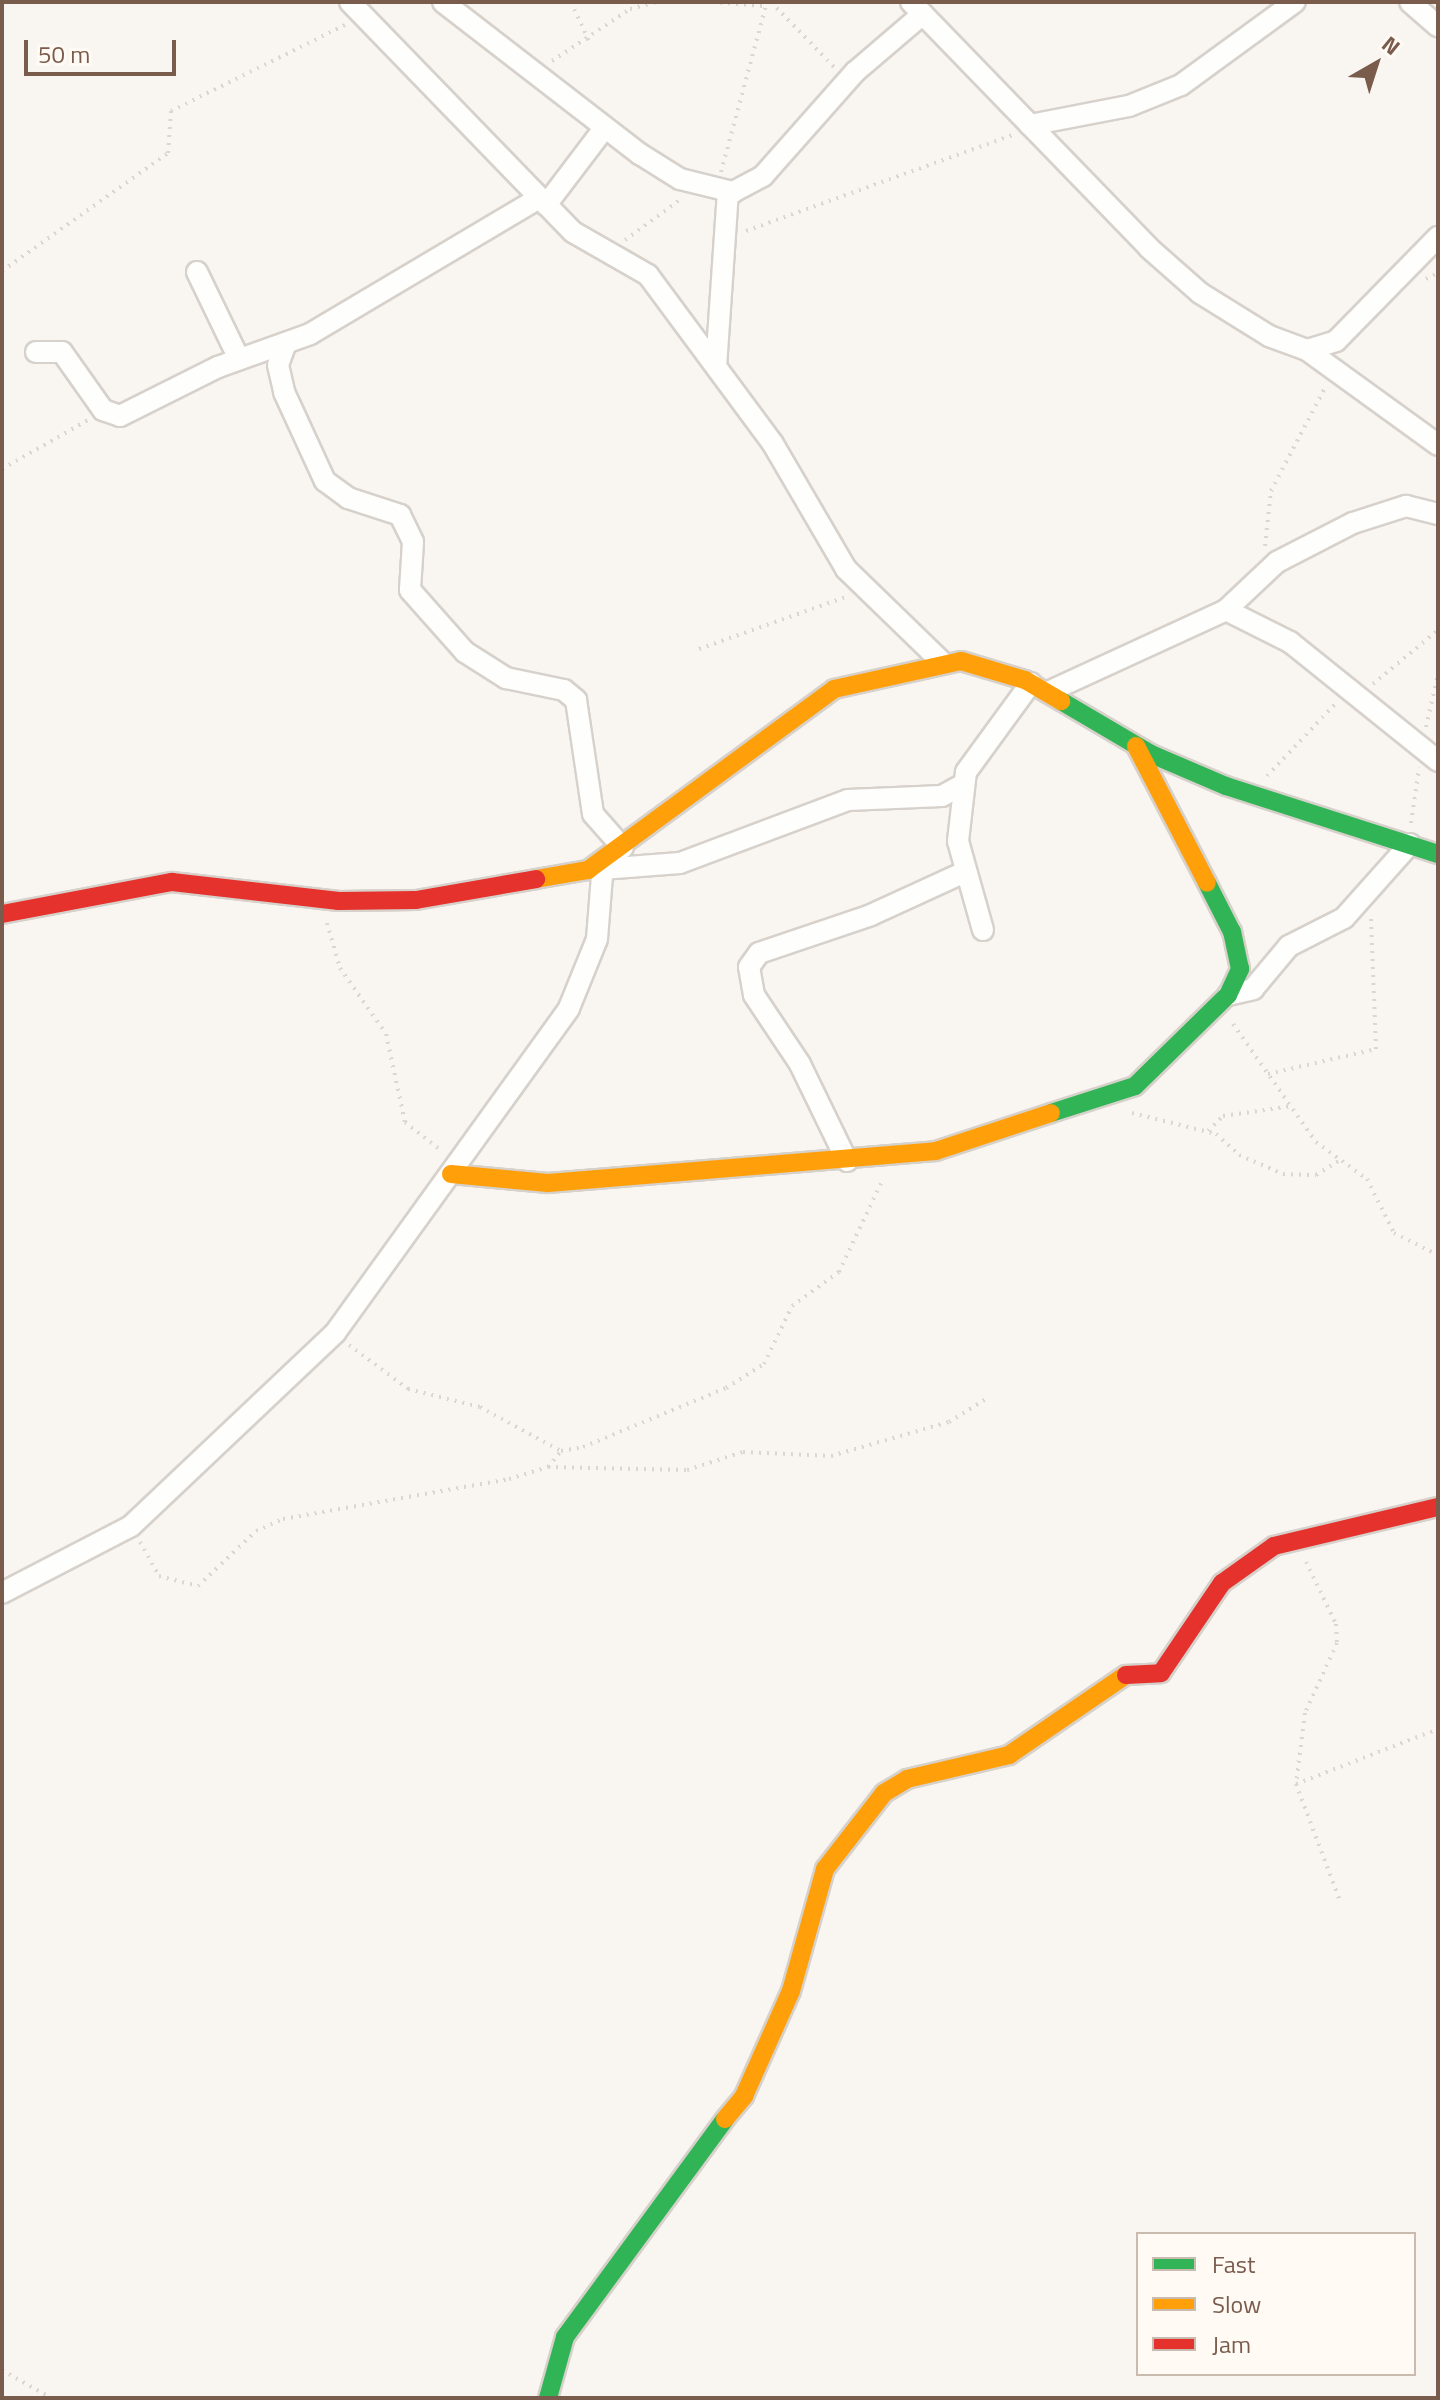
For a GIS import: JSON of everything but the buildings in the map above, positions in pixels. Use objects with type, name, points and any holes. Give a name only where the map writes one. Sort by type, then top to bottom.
[{"type":"street","points":[[443,2],[603,130],[687,181],[724,191],[763,176],[848,79],[917,8],[1200,293],[1269,336],[1307,350],[1438,445]]},
{"type":"street","points":[[1030,125],[1129,106],[1181,85],[1295,2]]},
{"type":"street","points":[[1410,2],[1438,26]]},
{"type":"street","points":[[356,10],[542,201],[609,252],[648,275],[716,367],[863,590],[942,662]]},
{"type":"street","points":[[36,352],[62,352],[103,410],[120,416],[239,359],[286,343],[491,233],[542,201],[603,130]]},
{"type":"street","points":[[716,367],[724,191]]},
{"type":"street","points":[[1307,350],[1354,326],[1438,237]]},
{"type":"street","points":[[197,272],[239,359]]},
{"type":"street","points":[[286,343],[278,365],[284,392],[325,481],[348,498],[400,515],[413,542],[410,590],[465,652],[506,678],[564,690],[576,700],[593,814],[623,848]]},
{"type":"street","points":[[983,930],[958,841],[964,784],[973,754],[1039,688],[1226,610],[1267,570],[1388,508],[1438,514]]},
{"type":"street","points":[[1226,610],[1267,627],[1427,752]]},
{"type":"street","points":[[2,1593],[131,1526],[335,1333],[454,1170],[585,976],[597,939],[602,866],[815,699],[861,680],[942,662],[981,665],[1039,688],[1136,746],[1255,796],[1438,854]]},
{"type":"street","points":[[454,1170],[548,1183],[899,1155],[1013,1131],[1117,1094],[1160,1069],[1230,995],[1240,969],[1232,932],[1136,746]]},
{"type":"street","points":[[2,914],[172,882],[318,898],[416,900],[602,866],[680,863],[848,800],[942,796],[964,784]]},
{"type":"street","points":[[1230,995],[1253,989],[1289,946],[1329,931],[1370,895],[1406,843]]},
{"type":"street","points":[[847,1161],[800,1064],[754,995],[749,967],[759,953],[871,915],[965,872]]},
{"type":"street","points":[[548,2398],[565,2337],[628,2256],[670,2186],[744,2096],[791,1991],[817,1888],[862,1818],[907,1779],[1009,1755],[1116,1676],[1161,1673],[1222,1583],[1294,1538],[1438,1507]]},
{"type":"path","points":[[571,2],[589,41]]},
{"type":"path","points":[[533,75],[589,41],[630,9],[657,2]]},
{"type":"path","points":[[712,2],[768,3],[848,79]]},
{"type":"path","points":[[724,191],[723,153],[744,105],[768,3]]},
{"type":"path","points":[[2,271],[168,153],[171,111],[356,10]]},
{"type":"path","points":[[724,238],[963,157],[1030,125]]},
{"type":"path","points":[[609,252],[678,203],[687,181]]},
{"type":"path","points":[[1267,570],[1271,491],[1333,369]]},
{"type":"path","points":[[2,469],[103,410]]},
{"type":"path","points":[[699,649],[863,590]]},
{"type":"path","points":[[1255,796],[1282,755],[1438,630]]},
{"type":"path","points":[[1406,843],[1427,752],[1438,674]]},
{"type":"path","points":[[1268,1074],[1376,1049],[1370,895]]},
{"type":"path","points":[[318,898],[340,968],[386,1034],[405,1122],[454,1170]]},
{"type":"path","points":[[1230,995],[1234,1028],[1316,1142],[1367,1179],[1394,1233],[1438,1255]]},
{"type":"path","points":[[1117,1094],[1134,1113],[1208,1131],[1283,1174],[1316,1175],[1342,1159]]},
{"type":"path","points":[[1208,1131],[1223,1116],[1292,1106]]},
{"type":"path","points":[[548,1467],[561,1451],[726,1388],[764,1364],[792,1306],[839,1272],[867,1204],[899,1155]]},
{"type":"path","points":[[335,1333],[408,1389],[480,1407],[561,1451]]},
{"type":"path","points":[[131,1526],[159,1576],[198,1586],[256,1531],[283,1519],[423,1499],[548,1467],[687,1470],[743,1452],[831,1456],[949,1422],[989,1397]]},
{"type":"path","points":[[1294,1538],[1336,1624],[1337,1643],[1305,1713],[1296,1784],[1340,1901]]},
{"type":"path","points":[[1296,1784],[1438,1729]]},
{"type":"path","points":[[2,2370],[51,2398]]},
{"type":"traffic: fast","points":[[1061,701],[1151,754],[1226,786],[1438,854]]},
{"type":"traffic: fast","points":[[1051,1113],[1135,1086],[1228,995],[1240,969],[1232,932],[1207,883]]},
{"type":"traffic: fast","points":[[548,2398],[565,2337],[725,2119]]},
{"type":"traffic: slow","points":[[536,879],[588,870],[834,689],[961,661],[1025,680],[1061,701]]},
{"type":"traffic: slow","points":[[1136,746],[1207,883]]},
{"type":"traffic: slow","points":[[451,1174],[548,1183],[936,1151],[1051,1113]]},
{"type":"traffic: slow","points":[[725,2119],[744,2096],[791,1991],[825,1869],[884,1793],[907,1779],[1009,1755],[1126,1675]]},
{"type":"traffic: jam","points":[[2,914],[172,882],[339,901],[416,900],[536,879]]},
{"type":"traffic: jam","points":[[1126,1675],[1161,1673],[1222,1583],[1274,1546],[1438,1507]]}]
